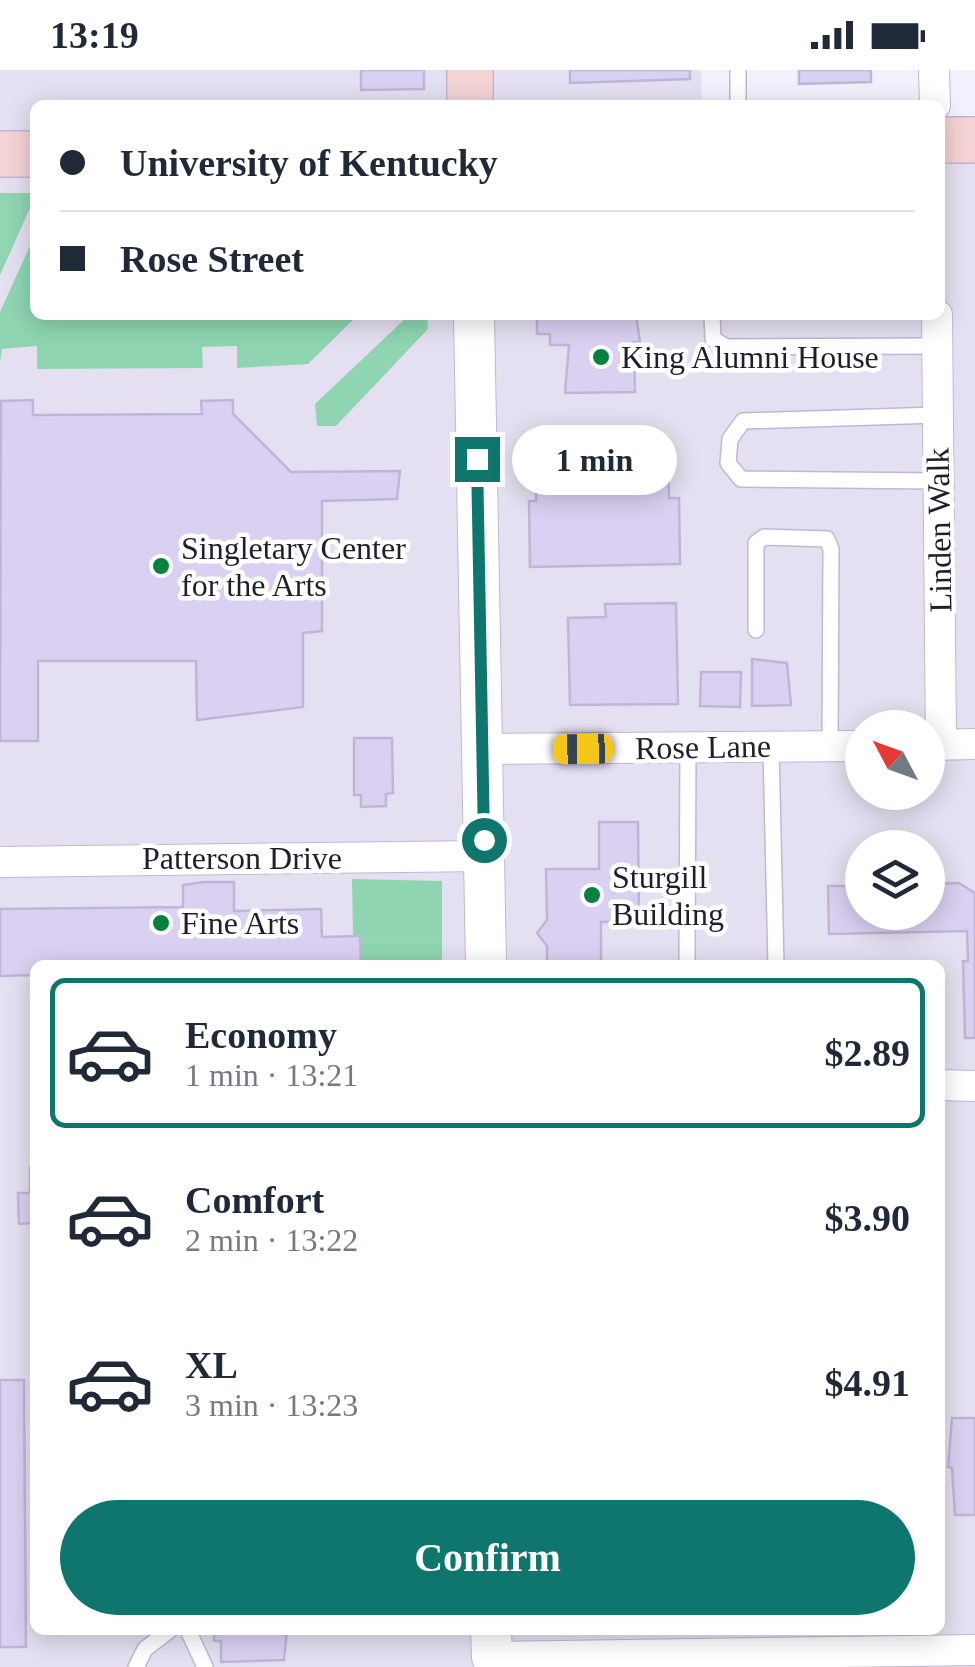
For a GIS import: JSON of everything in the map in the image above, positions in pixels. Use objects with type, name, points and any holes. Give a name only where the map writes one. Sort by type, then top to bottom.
[{"type":"main road","points":[[470,70],[470,100]]},
{"type":"main road","points":[[945,140],[975,140]]},
{"type":"main road","points":[[0,154],[30,154]]},
{"type":"street","points":[[934,70],[934,100]]},
{"type":"street","points":[[474,320],[486,960]]},
{"type":"street","name":"Linden Walk","points":[[935,710],[937,320]]},
{"type":"street","points":[[945,745],[975,744]]},
{"type":"street","name":"Rose Lane","points":[[483,749],[845,746]]},
{"type":"street","name":"Patterson Drive","points":[[0,862],[485,856]]},
{"type":"street","points":[[945,1085],[975,1086]]},
{"type":"street","points":[[492,1644],[777,1642],[975,1650]]},
{"type":"lane","points":[[738,70],[738,100]]},
{"type":"lane","points":[[712,320],[713,339],[726,347],[937,346]]},
{"type":"lane","points":[[938,415],[743,421],[730,439],[728,463],[741,479],[938,482]]},
{"type":"lane","points":[[756,630],[756,543],[764,536],[828,539],[832,548],[830,746]]},
{"type":"lane","points":[[686,960],[688,747]]},
{"type":"lane","points":[[771,747],[776,960]]},
{"type":"lane","points":[[136,1667],[145,1649],[163,1635]]},
{"type":"lane","points":[[190,1635],[205,1667]]},
{"type":"shaded area","points":[[0,70],[701,70],[702,100],[30,100],[30,320],[945,320],[945,141],[975,141],[975,1667],[0,1667]]},
{"type":"green space","points":[[0,193],[30,193],[30,208],[0,275]]},
{"type":"green space","points":[[30,246],[30,320],[353,320],[308,364],[237,368],[237,346],[202,347],[203,368],[37,369],[37,346],[2,349],[0,363],[0,312]]},
{"type":"green space","points":[[404,320],[427,320],[428,329],[336,426],[317,426],[315,404]]},
{"type":"green space","points":[[352,879],[442,881],[442,960],[361,960],[360,936],[353,936]]},
{"type":"building","points":[[361,70],[424,70],[424,89],[361,90]]},
{"type":"building","points":[[570,70],[690,70],[690,79],[570,83]]},
{"type":"building","points":[[799,70],[871,70],[871,82],[799,84]]},
{"type":"building","name":"King Alumni House","points":[[537,320],[637,320],[640,342],[634,342],[635,392],[565,393],[569,345],[550,345],[550,334],[537,334]]},
{"type":"building","name":"Singletary Center for the Arts","points":[[33,400],[33,415],[202,414],[201,401],[233,400],[233,414],[291,472],[400,471],[397,499],[322,501],[322,631],[303,633],[303,707],[197,720],[196,661],[38,661],[38,741],[0,741],[1,401]]},
{"type":"building","points":[[618,427],[618,433],[656,432],[657,438],[668,438],[669,498],[679,498],[680,564],[530,567],[529,501],[536,501],[536,485],[545,484],[544,436],[554,435],[554,428]]},
{"type":"building","points":[[676,603],[678,704],[570,705],[568,618],[606,617],[605,604]]},
{"type":"building","points":[[752,659],[787,663],[791,705],[752,706]]},
{"type":"building","points":[[701,672],[741,672],[740,707],[700,706]]},
{"type":"building","points":[[354,738],[392,738],[393,793],[386,794],[386,806],[361,807],[361,795],[354,795]]},
{"type":"building","name":"Sturgill Building","points":[[599,822],[638,822],[639,922],[601,922],[601,960],[547,960],[547,946],[537,933],[547,920],[546,869],[599,869]]},
{"type":"building","name":"Fine Arts","points":[[234,882],[234,911],[321,909],[322,937],[360,936],[361,960],[30,960],[30,975],[0,976],[0,909],[183,907],[183,885]]},
{"type":"building","points":[[945,883],[959,883],[975,893],[975,1038],[965,1038],[963,961],[968,961],[967,931],[829,934],[828,886],[845,886],[845,930],[945,930]]},
{"type":"building","points":[[18,1193],[30,1193],[30,1223],[19,1224]]},
{"type":"building","points":[[0,1380],[24,1380],[26,1647],[0,1647]]},
{"type":"building","points":[[952,1418],[975,1418],[975,1515],[955,1515],[952,1468],[948,1467]]},
{"type":"building","points":[[214,1635],[286,1635],[284,1660],[221,1662],[221,1641],[214,1641]]},
{"type":"place","name":"King Alumni House","points":[[601,357]]},
{"type":"place","name":"Singletary Center for the Arts","points":[[161,566]]},
{"type":"place","name":"Sturgill Building","points":[[592,895]]},
{"type":"place","name":"Fine Arts","points":[[161,923]]},
{"type":"route","points":[[477,459],[484,840]]}]
